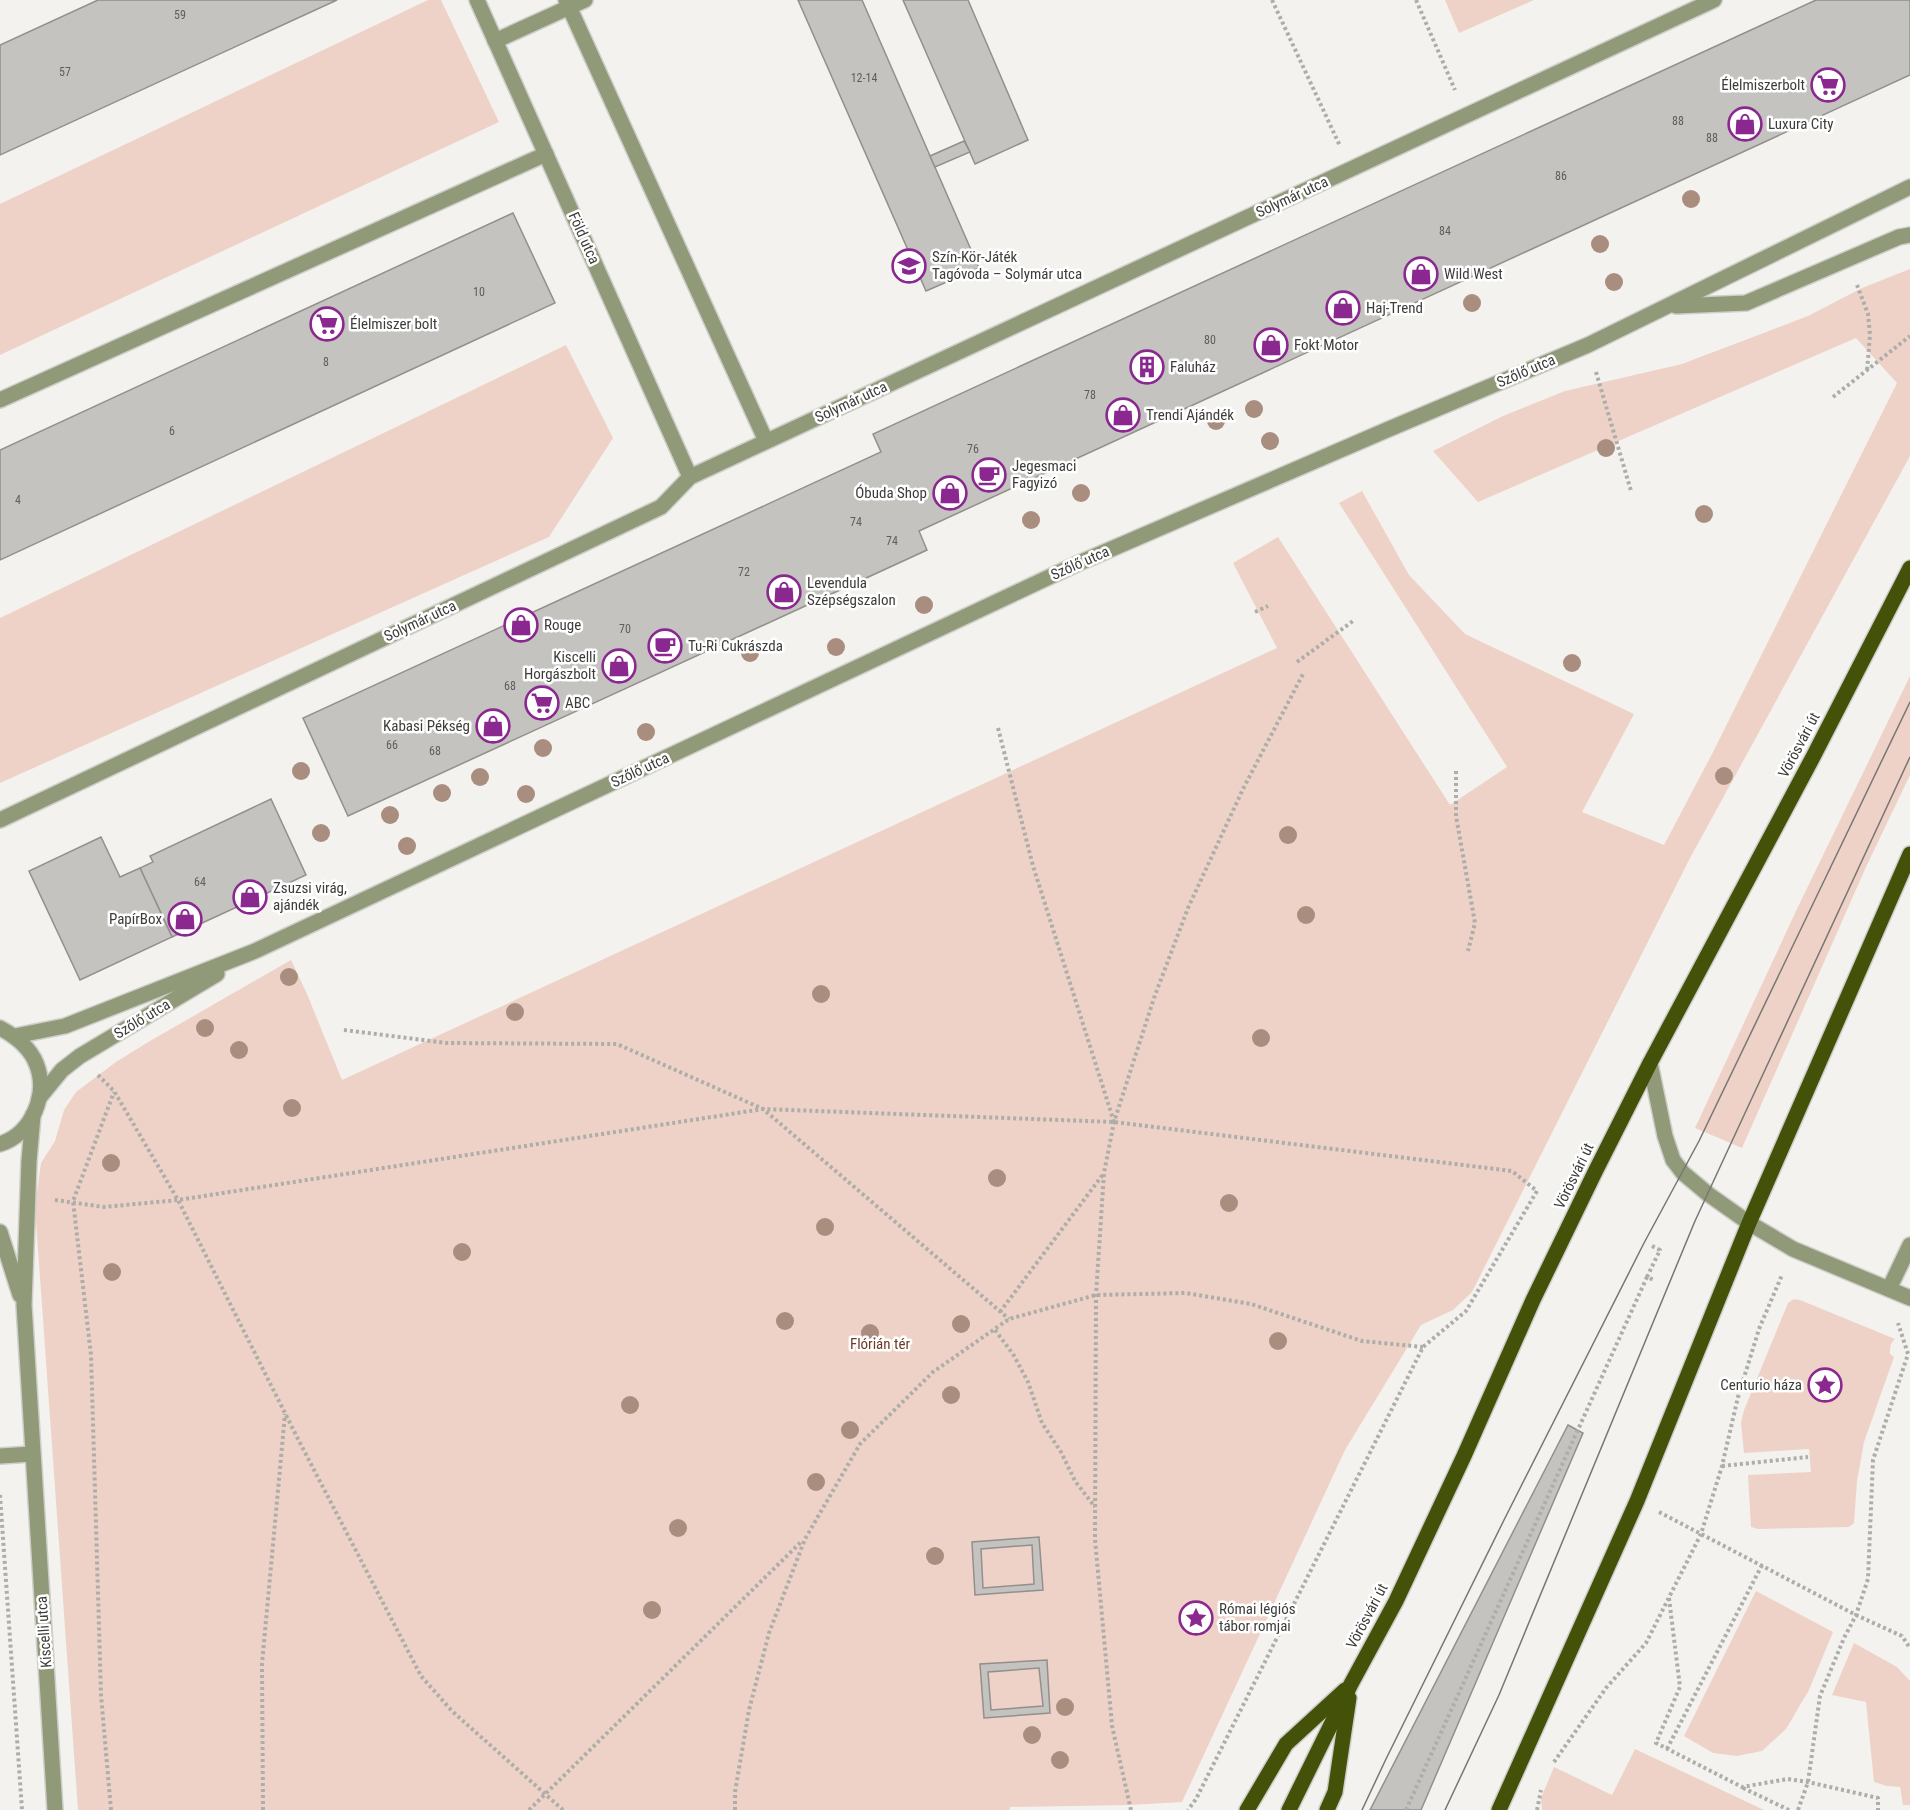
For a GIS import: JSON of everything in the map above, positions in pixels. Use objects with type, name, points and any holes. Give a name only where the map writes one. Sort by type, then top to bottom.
[{"type":"main road","name":"Vörösvári út","points":[[1289,1810],[1396,1602],[1533,1300],[1650,1063],[1814,757],[1910,568]]},
{"type":"main road","points":[[1499,1810],[1637,1501],[1749,1222],[1910,854]]},
{"type":"main road","points":[[1247,1810],[1286,1744],[1352,1684]]},
{"type":"main road","points":[[1327,1810],[1335,1792],[1352,1684]]},
{"type":"main road","points":[[1507,1789],[1513,1810]]},
{"type":"street","name":"Föld utca","points":[[477,0],[690,477]]},
{"type":"street","points":[[495,41],[568,3],[585,0]]},
{"type":"street","name":"Solymár utca","points":[[0,820],[661,507],[690,477],[1714,0]]},
{"type":"street","points":[[568,3],[766,441]]},
{"type":"street","points":[[0,400],[546,154]]},
{"type":"street","name":"Szőlő utca","points":[[15,1036],[65,1026],[255,951],[1078,563],[1588,345],[1910,187]]},
{"type":"street","points":[[1670,306],[1746,303],[1899,237],[1910,235]]},
{"type":"street","name":"Szőlő utca","points":[[39,1098],[62,1070],[80,1056],[255,951]]},
{"type":"street","points":[[0,1028],[15,1036],[28,1049],[36,1064],[40,1081],[39,1098],[33,1115],[23,1130],[0,1144]]},
{"type":"street","points":[[1650,1063],[1665,1136],[1673,1160],[1683,1173],[1708,1194],[1792,1249],[1910,1298]]},
{"type":"street","name":"Kiscelli utca","points":[[33,1115],[29,1161],[24,1305],[55,1810]]},
{"type":"street","name":"Kiscelli utca","points":[[0,1232],[24,1305]]},
{"type":"street","points":[[1888,1289],[1910,1245]]},
{"type":"street","points":[[0,1456],[33,1454]]},
{"type":"path","points":[[1272,0],[1351,170]]},
{"type":"path","points":[[1416,0],[1467,116]]},
{"type":"path","points":[[1848,259],[1868,314],[1870,335],[1867,371]]},
{"type":"path","points":[[1833,397],[1910,336]]},
{"type":"path","points":[[1602,388],[1631,491]]},
{"type":"path","points":[[1255,612],[1268,606]]},
{"type":"path","points":[[1297,662],[1353,621]]},
{"type":"path","points":[[1131,1810],[1112,1726],[1095,1539],[1096,1295],[1104,1173],[1114,1122],[1154,998],[1188,908],[1243,789],[1304,674]]},
{"type":"path","points":[[998,728],[1033,866],[1114,1122]]},
{"type":"path","points":[[1456,771],[1456,816],[1475,923],[1468,951]]},
{"type":"path","points":[[344,1030],[447,1043],[617,1044],[763,1108],[1009,1319]]},
{"type":"path","points":[[80,1056],[114,1091],[178,1200],[285,1413],[422,1676],[452,1711],[563,1810]]},
{"type":"path","points":[[111,1810],[101,1695],[91,1355],[73,1201],[114,1091]]},
{"type":"path","points":[[28,1199],[73,1201],[104,1207],[178,1200],[763,1108],[1114,1122],[1512,1171],[1537,1191],[1466,1311],[1423,1347],[1196,1799],[1188,1810]]},
{"type":"path","points":[[1000,1312],[1104,1173]]},
{"type":"path","points":[[1406,1810],[1660,1250],[1652,1246]]},
{"type":"path","points":[[1551,1767],[1606,1688],[1646,1643],[1701,1534],[1759,1329],[1792,1249]]},
{"type":"path","points":[[1647,1277],[1654,1280]]},
{"type":"path","points":[[1798,1810],[1808,1782],[1820,1696],[1856,1615],[1868,1579],[1874,1460],[1908,1354],[1888,1289]]},
{"type":"path","points":[[735,1810],[735,1792],[749,1710],[769,1633],[805,1539],[860,1444],[933,1372],[1009,1319],[1096,1295],[1186,1293],[1251,1304],[1362,1341],[1423,1347]]},
{"type":"path","points":[[995,1330],[1013,1354],[1028,1382],[1042,1423],[1061,1452],[1075,1481],[1095,1508]]},
{"type":"path","points":[[263,1810],[262,1664],[285,1413]]},
{"type":"path","points":[[1722,1466],[1808,1457]]},
{"type":"path","points":[[0,1495],[22,1810]]},
{"type":"path","points":[[1637,1501],[1856,1615],[1902,1635],[1910,1648]]},
{"type":"path","points":[[529,1810],[805,1539]]},
{"type":"path","points":[[1667,1749],[1762,1565]]},
{"type":"path","points":[[1669,1598],[1680,1687],[1656,1743],[1789,1810]]},
{"type":"path","points":[[1742,1787],[1788,1779],[1808,1782],[1878,1798],[1878,1810]]},
{"type":"path","points":[[1537,1810],[1539,1793],[1543,1784]]},
{"type":"green space","points":[[428,0],[441,0],[499,122],[0,355],[0,204]]},
{"type":"green space","points":[[1445,0],[1534,0],[1459,33]]},
{"type":"green space","name":"Flórián tér","points":[[1910,269],[1910,456],[1689,860],[1472,1292],[1453,1310],[1421,1325],[1345,1450],[1182,1802],[1010,1807],[1010,1810],[78,1810],[35,1207],[41,1163],[55,1141],[64,1110],[76,1092],[116,1062],[150,1041],[291,960],[342,1080],[1277,648],[1233,563],[1278,537],[1450,805],[1507,767],[1339,503],[1362,491],[1409,575],[1465,634],[1634,714],[1582,812],[1664,845],[1712,754],[1897,383],[1856,338],[1478,502],[1433,451],[1503,416],[1565,391],[1682,364],[1808,316],[1862,288]]},
{"type":"green space","points":[[566,345],[613,438],[549,537],[0,783],[0,618]]},
{"type":"green space","points":[[1910,676],[1910,775],[1866,867],[1742,1148],[1695,1128],[1796,911]]},
{"type":"green space","points":[[1794,1299],[1895,1339],[1890,1350],[1890,1354],[1894,1357],[1864,1442],[1857,1481],[1854,1523],[1849,1527],[1758,1529],[1751,1527],[1748,1475],[1811,1472],[1809,1449],[1744,1453],[1741,1423],[1744,1410],[1788,1303]]},
{"type":"green space","points":[[1756,1591],[1833,1632],[1809,1690],[1786,1729],[1762,1751],[1737,1756],[1713,1753],[1684,1736]]},
{"type":"green space","points":[[1854,1643],[1897,1667],[1910,1681],[1910,1805],[1903,1805],[1900,1787],[1874,1782],[1866,1702],[1832,1695]]},
{"type":"green space","points":[[1635,1749],[1764,1810],[1542,1810],[1541,1798],[1554,1767],[1612,1795]]},
{"type":"building","points":[[98,0],[337,0],[0,155],[0,45]]},
{"type":"building","points":[[798,0],[862,0],[979,268],[926,291]]},
{"type":"building","points":[[903,0],[968,0],[1028,140],[975,164]]},
{"type":"building","name":"Faluház","points":[[1816,0],[1910,0],[1910,75],[919,531],[927,550],[348,816],[303,718],[881,452],[873,434]]},
{"type":"building","points":[[964,141],[970,152],[935,167],[930,156]]},
{"type":"building","points":[[513,213],[555,303],[0,560],[0,450]]},
{"type":"building","points":[[271,799],[306,875],[172,937],[140,868],[153,862],[150,856]]},
{"type":"building","points":[[101,837],[120,877],[140,868],[172,937],[80,980],[29,871]]},
{"type":"building","points":[[1568,1425],[1583,1433],[1421,1810],[1370,1810]]},
{"type":"building","points":[[1039,1537],[1043,1590],[975,1595],[972,1542]],"holes":[[[1032,1545],[1034,1584],[983,1588],[981,1549]]]},
{"type":"building","points":[[1047,1660],[1050,1713],[984,1718],[980,1664]],"holes":[[[1039,1668],[1043,1706],[991,1710],[988,1672]]]},
{"type":"tram line","points":[[1362,1810],[1505,1518],[1644,1243],[1699,1141],[1910,702]]},
{"type":"tram line","points":[[1445,1810],[1499,1695],[1695,1221],[1910,757]]},
{"type":"place","name":"Élelmiszerbolt","points":[[1828,85]]},
{"type":"place","name":"Luxura City","points":[[1745,124]]},
{"type":"place","name":"Szín-Kör-Játék Tagóvoda – Solymár utca","points":[[909,266]]},
{"type":"place","name":"Wild West","points":[[1421,274]]},
{"type":"place","name":"Haj-Trend","points":[[1343,308]]},
{"type":"place","name":"Élelmiszer bolt","points":[[327,324]]},
{"type":"place","name":"Fokt Motor","points":[[1271,345]]},
{"type":"place","name":"Faluház","points":[[1147,367]]},
{"type":"place","name":"Trendi Ajándék","points":[[1123,415]]},
{"type":"place","name":"Jegesmaci Fagyizó","points":[[989,475]]},
{"type":"place","name":"Óbuda Shop","points":[[950,493]]},
{"type":"place","name":"Levendula Szépségszalon","points":[[784,592]]},
{"type":"place","name":"Rouge","points":[[521,625]]},
{"type":"place","name":"Tu-Ri Cukrászda","points":[[665,646]]},
{"type":"place","name":"Kiscelli Horgászbolt","points":[[619,666]]},
{"type":"place","name":"ABC","points":[[542,703]]},
{"type":"place","name":"Kabasi Pékség","points":[[493,726]]},
{"type":"place","name":"Zsuzsi virág, ajándék","points":[[250,897]]},
{"type":"place","name":"PapírBox","points":[[185,919]]},
{"type":"place","name":"Centurio háza","points":[[1825,1385]]},
{"type":"place","name":"Római légiós tábor romjai","points":[[1196,1618]]}]
